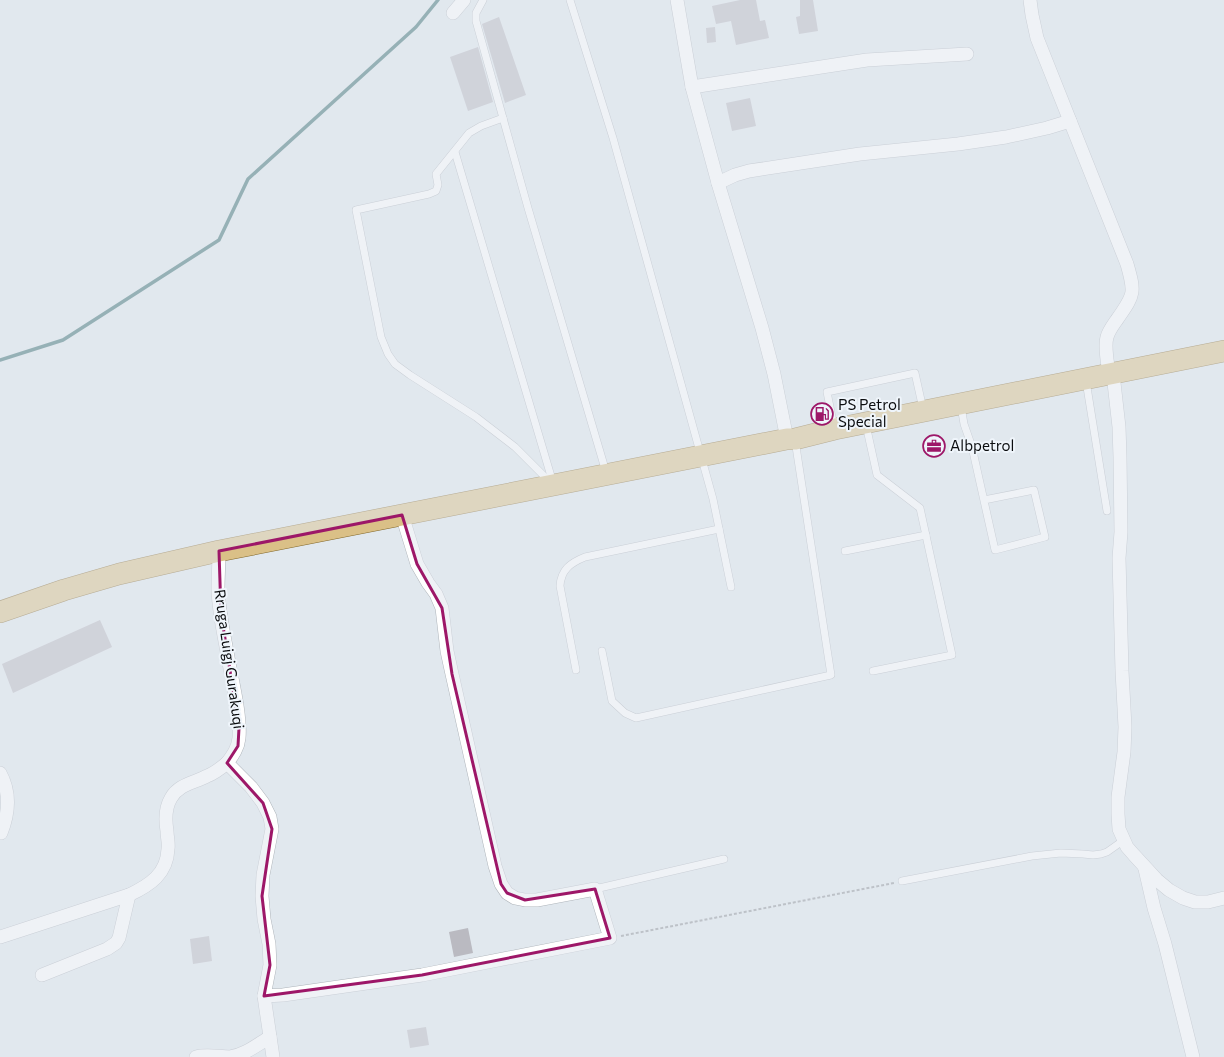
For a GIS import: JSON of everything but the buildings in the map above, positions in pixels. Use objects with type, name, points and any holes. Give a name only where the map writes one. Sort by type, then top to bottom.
[{"type":"main road","points":[[0,612],[64,590],[105,578],[219,551],[606,474],[791,439],[1224,351]]},
{"type":"street","points":[[453,13],[464,0]]},
{"type":"street","points":[[677,0],[692,87],[718,183],[762,328],[791,439]]},
{"type":"street","points":[[1030,0],[1037,38],[1127,264],[1133,285],[1131,298],[1128,305],[1112,327],[1106,339],[1119,426],[1120,456],[1121,532],[1119,558],[1125,727],[1118,814],[1119,829],[1127,847],[1145,868],[1169,890],[1183,898],[1195,902],[1208,902],[1224,898]]},
{"type":"street","points":[[692,87],[867,60],[967,54]]},
{"type":"street","points":[[718,183],[735,175],[749,171],[860,154],[958,144],[1013,135],[1047,128],[1070,121]]},
{"type":"street","points":[[264,996],[283,995],[422,974],[610,938],[595,889],[537,900],[525,900],[515,898],[507,893],[501,884],[495,866],[447,651],[442,608],[436,594],[428,583],[418,564],[402,515]]},
{"type":"street","name":"Rruga Luigj Gurakuqi","points":[[219,551],[218,591],[239,728],[238,746],[227,763]]},
{"type":"street","points":[[0,937],[129,894],[144,888],[155,880],[163,870],[167,860],[169,848],[165,819],[171,797],[178,789],[186,784],[218,771],[227,763],[251,787],[263,803],[270,817],[272,829],[266,856],[262,889],[264,919],[269,944],[270,965],[264,996],[273,1057]]},
{"type":"street","points":[[0,773],[7,791],[8,805],[6,818],[0,833]]},
{"type":"street","points":[[1145,868],[1193,1057]]},
{"type":"street","points":[[42,975],[107,949],[116,943],[119,938],[129,894]]},
{"type":"street","points":[[196,1057],[203,1055],[231,1057],[241,1054],[270,1037]]},
{"type":"lane","points":[[483,0],[476,12],[476,21],[528,208],[606,474]]},
{"type":"lane","points":[[570,0],[613,138],[713,499],[730,587]]},
{"type":"lane","points":[[503,118],[481,126],[469,133],[436,174],[438,185],[436,192],[356,210],[382,337],[388,354],[395,364],[476,417],[515,447],[553,485]]},
{"type":"lane","points":[[455,152],[553,485]]},
{"type":"lane","points":[[835,429],[827,392],[915,373],[924,412]]},
{"type":"lane","points":[[1086,379],[1107,511]]},
{"type":"lane","points":[[961,404],[964,424],[972,447],[995,550],[1045,537],[1034,490],[984,500]]},
{"type":"lane","points":[[865,423],[876,475],[920,508],[952,655],[873,671]]},
{"type":"lane","points":[[602,652],[612,701],[624,713],[636,718],[832,675],[791,439]]},
{"type":"lane","points":[[576,670],[560,586],[560,577],[566,568],[575,561],[585,557],[719,529]]},
{"type":"lane","points":[[845,551],[926,535]]},
{"type":"lane","points":[[902,881],[1032,856],[1061,853],[1101,854],[1107,852],[1124,840]]},
{"type":"lane","points":[[595,889],[724,859]]},
{"type":"path","points":[[610,938],[902,881]]},
{"type":"highlighted area","points":[[402,515],[417,564],[442,608],[452,674],[501,884],[507,893],[525,900],[595,889],[610,938],[422,975],[264,996],[270,965],[262,896],[272,829],[263,803],[227,763],[238,746],[239,728],[221,613],[219,551]]},
{"type":"waterway","points":[[0,360],[63,340],[219,240],[248,179],[416,27],[438,0]]},
{"type":"place","name":"PS Petrol Special","points":[[822,414]]},
{"type":"place","name":"Albpetrol","points":[[934,446]]}]
